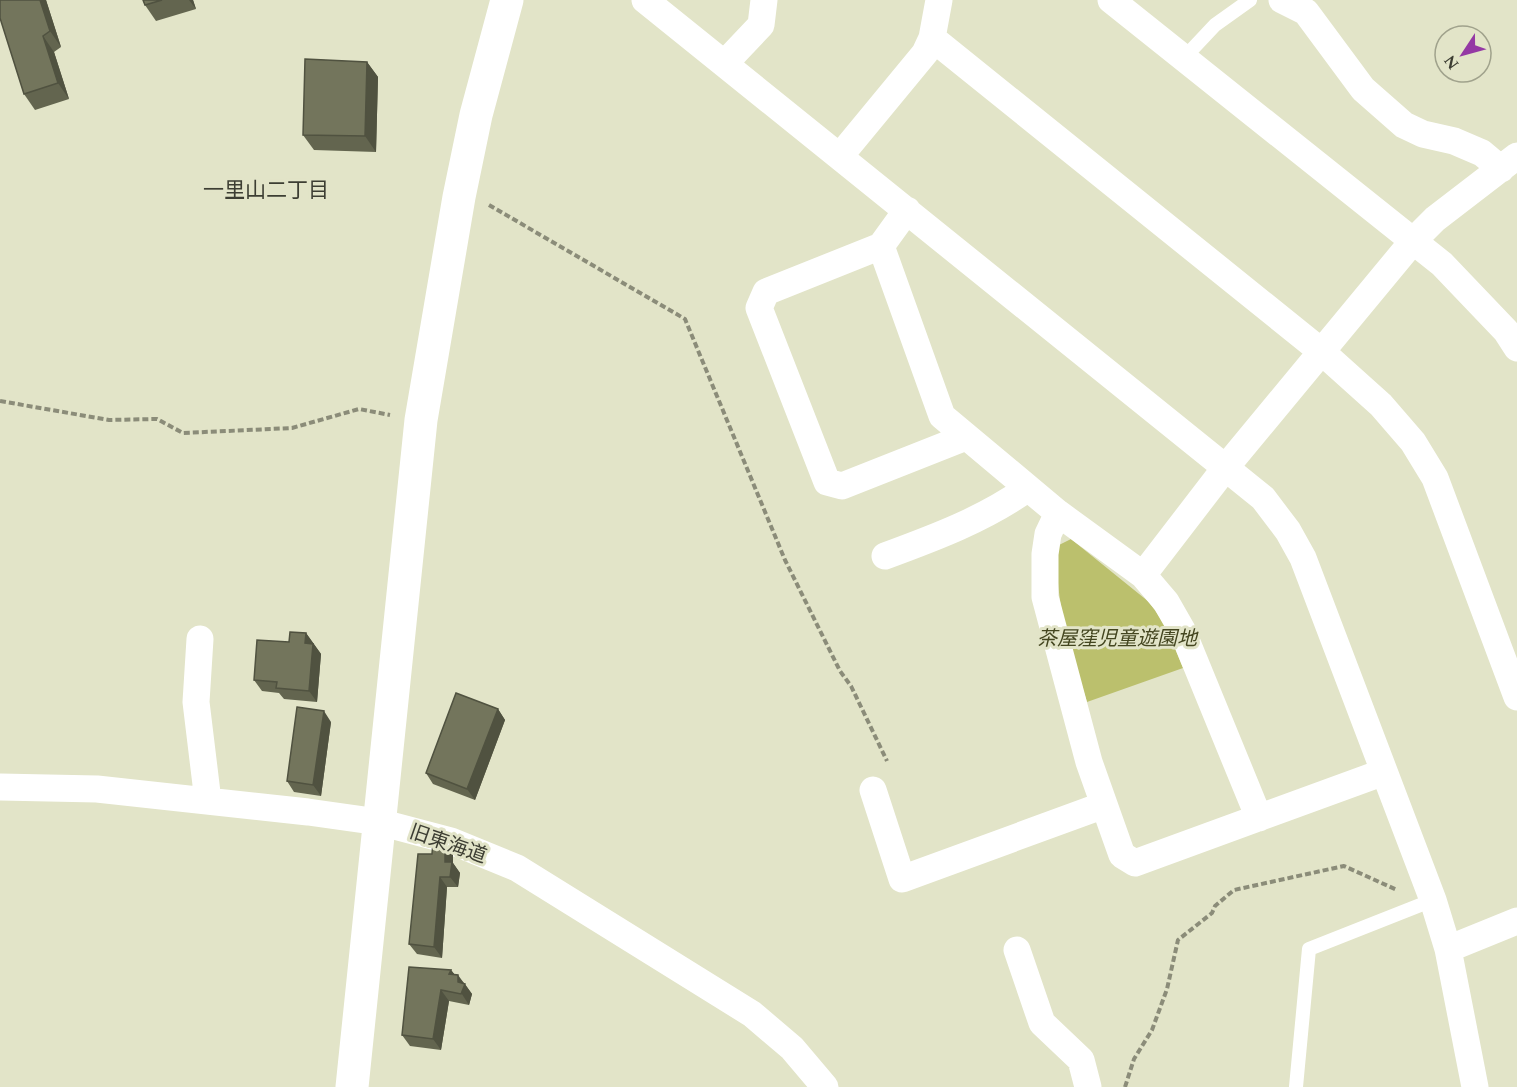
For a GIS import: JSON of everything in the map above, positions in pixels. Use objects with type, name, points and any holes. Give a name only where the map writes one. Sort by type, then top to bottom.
[{"type":"street","points":[[352,1087],[421,420],[459,197],[477,115],[507,0]]},
{"type":"street","points":[[645,0],[1263,498],[1288,531],[1303,558],[1384,772],[1425,904],[1448,949],[1475,1087]]},
{"type":"street","points":[[725,63],[761,25],[764,0]]},
{"type":"street","points":[[840,156],[925,53],[932,38],[939,0]]},
{"type":"street","points":[[1111,0],[1136,10],[1184,58],[1442,264],[1506,331],[1517,348]]},
{"type":"street","points":[[1282,0],[1306,12],[1363,89],[1404,125],[1423,134],[1454,141],[1509,163]]},
{"type":"street","points":[[932,38],[1322,352],[1381,405],[1413,442],[1435,478],[1517,697]]},
{"type":"street","points":[[1143,575],[1226,467],[1413,241],[1435,219],[1509,163]]},
{"type":"street","points":[[907,210],[880,246],[766,292],[759,308],[827,482],[842,486],[966,437]]},
{"type":"street","points":[[880,246],[942,416],[1058,513],[1143,575],[1166,602],[1182,630],[1259,818]]},
{"type":"street","points":[[885,556],[940,536],[1013,499],[1028,488]]},
{"type":"street","points":[[1058,513],[1046,544],[1045,597],[1089,762],[1122,855],[1135,863],[1384,772]]},
{"type":"street","points":[[200,639],[196,702],[208,801]]},
{"type":"street","name":"旧東海道","points":[[0,787],[97,789],[208,801],[379,822],[451,841],[517,868],[752,1014],[792,1048],[825,1087]]},
{"type":"street","points":[[873,790],[902,879],[1104,805]]},
{"type":"street","points":[[1448,949],[1517,921]]},
{"type":"street","points":[[1017,950],[1042,1023],[1081,1060],[1088,1087]]},
{"type":"lane","points":[[1184,58],[1215,25],[1250,0]]},
{"type":"lane","points":[[1296,1087],[1309,949],[1425,904]]},
{"type":"path","points":[[459,197],[490,205],[685,319],[785,560],[840,671],[851,686],[887,761]]},
{"type":"path","points":[[0,401],[109,420],[157,419],[183,433],[292,428],[359,409],[421,420]]},
{"type":"path","points":[[1125,1087],[1134,1059],[1152,1030],[1167,989],[1178,940],[1212,913],[1215,906],[1234,890],[1344,866],[1425,904]]},
{"type":"green space","name":"茶屋窪児童遊園地","points":[[1071,539],[1149,602],[1166,626],[1183,668],[1087,702],[1065,625],[1058,588],[1057,546]]},
{"type":"building","points":[[0,0],[40,0],[50,31],[43,36],[58,83],[24,94],[0,18]]},
{"type":"building","points":[[143,0],[162,0],[145,5]]},
{"type":"building","points":[[305,59],[367,62],[365,136],[303,135]]},
{"type":"building","points":[[290,632],[306,633],[305,643],[313,644],[309,691],[276,688],[277,682],[254,680],[257,640],[289,642]]},
{"type":"building","points":[[456,693],[498,709],[467,789],[426,773]]},
{"type":"building","points":[[297,707],[324,711],[313,785],[287,781]]},
{"type":"building","points":[[433,842],[445,844],[445,862],[452,862],[450,877],[440,877],[434,947],[409,944],[418,854],[432,854]]},
{"type":"building","points":[[409,967],[451,970],[449,974],[458,975],[458,982],[465,984],[461,994],[441,990],[433,1039],[402,1035]]},
{"type":"district","name":"一里山二丁目","points":[[266,191]]}]
